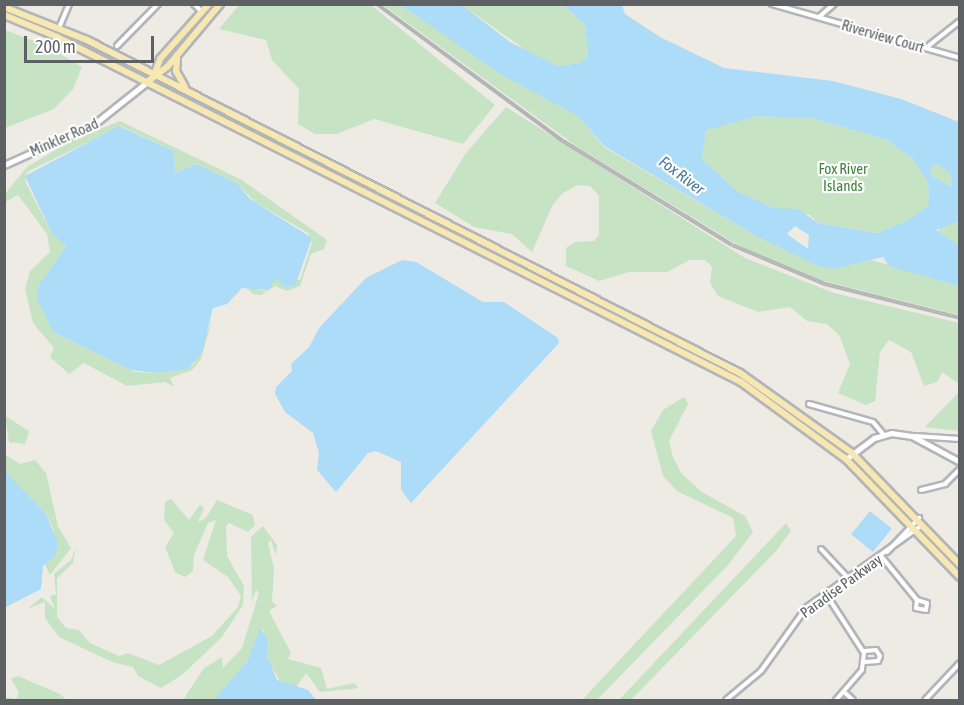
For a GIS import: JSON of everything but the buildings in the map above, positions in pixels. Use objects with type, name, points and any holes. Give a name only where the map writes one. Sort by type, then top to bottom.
[{"type":"main road","points":[[155,74],[160,59],[209,4]]},
{"type":"main road","points":[[147,82],[177,56],[220,4]]},
{"type":"main road","points":[[4,7],[59,28],[155,74],[715,358],[777,396],[852,453],[921,521],[960,565]]},
{"type":"main road","points":[[4,15],[147,82],[709,364],[793,416],[846,459],[915,526],[960,578]]},
{"type":"main road","points":[[177,56],[176,71],[187,90]]},
{"type":"street","points":[[59,28],[69,4]]},
{"type":"street","points":[[117,46],[158,4]]},
{"type":"street","points":[[194,4],[202,12]]},
{"type":"street","name":"Riverview Court","points":[[772,4],[960,57]]},
{"type":"street","points":[[818,17],[834,4]]},
{"type":"street","points":[[927,48],[960,21]]},
{"type":"street","name":"Minkler Road","points":[[4,165],[93,125],[147,82]]},
{"type":"street","points":[[809,404],[873,422],[883,434]]},
{"type":"street","points":[[846,459],[883,434],[960,439]]},
{"type":"street","points":[[912,436],[960,462]]},
{"type":"street","points":[[921,490],[945,484],[960,469]]},
{"type":"street","name":"Paradise Parkway","points":[[726,700],[761,671],[800,614],[881,556],[921,521]]},
{"type":"street","points":[[821,549],[849,579]]},
{"type":"street","points":[[881,556],[917,600]]},
{"type":"street","points":[[826,594],[864,651],[865,662],[836,700]]},
{"type":"street","points":[[864,651],[876,650],[880,656],[878,661],[865,662]]},
{"type":"street","points":[[925,700],[960,663]]},
{"type":"street","points":[[844,692],[853,700]]},
{"type":"green space","points":[[239,5],[371,5],[495,105],[463,144],[374,119],[337,134],[315,134],[298,124],[299,89],[272,60],[266,40],[219,29]]},
{"type":"green space","points":[[383,5],[401,5],[578,116],[604,147],[753,234],[833,269],[870,260],[944,279],[959,286],[959,315],[820,280],[741,247],[576,146]]},
{"type":"green space","points":[[462,5],[564,5],[585,25],[588,55],[580,63],[558,66],[537,58]]},
{"type":"green space","points":[[5,30],[47,46],[82,67],[73,89],[54,109],[5,128]]},
{"type":"green space","points":[[506,107],[745,258],[834,293],[959,323],[959,384],[942,372],[937,382],[924,386],[911,352],[889,340],[880,352],[875,401],[866,405],[838,393],[850,364],[839,335],[827,324],[807,321],[790,307],[758,312],[718,296],[710,283],[712,267],[705,260],[690,260],[667,272],[629,272],[599,281],[566,266],[566,248],[575,242],[594,241],[599,235],[599,196],[590,186],[578,185],[563,193],[552,206],[532,252],[512,234],[474,227],[435,203],[466,153]]},
{"type":"green space","name":"Fox River Islands","points":[[758,116],[811,118],[885,139],[912,158],[928,182],[929,204],[912,218],[878,233],[818,223],[810,215],[774,208],[738,192],[702,159],[706,129]]},
{"type":"green space","points":[[120,121],[242,180],[327,240],[324,249],[311,254],[300,286],[287,291],[275,286],[261,295],[253,294],[246,287],[265,291],[276,278],[300,280],[312,243],[308,233],[255,202],[237,183],[196,164],[175,173],[174,151],[121,126],[27,172],[25,181],[52,234],[66,246],[44,279],[53,332],[135,372],[156,373],[193,365],[212,320],[201,359],[192,370],[170,378],[174,387],[165,382],[127,386],[84,363],[69,374],[50,357],[54,348],[33,323],[25,289],[30,271],[50,252],[47,234],[18,195],[5,202],[4,195],[27,167],[70,141]]},
{"type":"green space","points":[[936,163],[950,173],[952,187],[932,176],[930,169]]},
{"type":"green space","points":[[959,221],[959,246],[937,235],[940,227]]},
{"type":"green space","points":[[959,392],[959,431],[925,427]]},
{"type":"green space","points":[[684,397],[688,404],[669,441],[673,457],[681,473],[702,492],[745,516],[753,532],[728,565],[597,700],[582,700],[736,536],[733,518],[677,491],[663,476],[651,431],[663,410]]},
{"type":"green space","points":[[5,416],[29,431],[25,444],[9,442]]},
{"type":"green space","points":[[4,454],[20,464],[35,460],[46,473],[58,526],[71,548],[50,575],[45,565],[57,548],[53,528],[46,514],[5,471]]},
{"type":"green space","points":[[171,499],[189,520],[200,505],[204,508],[198,522],[206,518],[217,500],[253,515],[255,525],[248,532],[229,523],[226,526],[227,556],[244,586],[243,605],[222,637],[182,675],[161,688],[138,676],[133,667],[112,662],[59,637],[45,618],[45,602],[27,609],[42,597],[55,609],[50,596],[56,594],[54,574],[71,560],[76,547],[73,563],[57,578],[57,617],[66,628],[79,630],[90,643],[119,656],[128,653],[159,665],[212,636],[238,607],[241,596],[228,577],[203,560],[216,520],[208,523],[194,555],[193,571],[185,577],[175,572],[165,547],[174,533],[164,520],[165,502]]},
{"type":"green space","points":[[786,523],[791,531],[776,551],[631,700],[619,700]]},
{"type":"green space","points":[[263,526],[277,545],[276,556],[271,540],[268,543],[274,568],[272,601],[277,606],[269,611],[291,653],[288,659],[321,668],[327,689],[354,683],[359,688],[320,692],[306,673],[296,687],[281,683],[270,663],[263,629],[247,662],[223,695],[214,700],[183,700],[204,668],[222,657],[223,668],[242,648],[259,593],[256,590],[252,601],[251,537]]},
{"type":"green space","points":[[18,676],[60,694],[67,700],[5,700],[5,697],[16,699],[19,693],[11,679]]},
{"type":"water","name":"Fox River","points":[[401,5],[462,5],[510,42],[558,66],[580,63],[588,55],[585,25],[564,5],[622,5],[625,14],[660,37],[724,68],[833,81],[901,99],[959,122],[959,221],[936,230],[959,246],[959,286],[889,266],[883,257],[833,269],[816,265],[753,234],[604,146],[578,116],[499,73]],"holes":[[[758,116],[811,118],[885,139],[912,158],[928,182],[929,204],[912,218],[878,233],[818,223],[798,209],[774,208],[738,192],[702,159],[706,130]],[[936,163],[950,173],[952,187],[932,176],[930,169]],[[795,226],[809,235],[808,249],[787,234]]]},
{"type":"water","points":[[119,126],[174,151],[175,173],[196,164],[237,183],[250,199],[312,238],[295,286],[285,287],[276,278],[268,290],[242,288],[227,304],[213,308],[202,352],[188,369],[156,373],[131,370],[53,332],[37,298],[38,287],[66,246],[52,234],[25,176]]},
{"type":"water","points":[[402,260],[416,262],[483,302],[504,302],[558,338],[559,343],[411,503],[401,490],[401,462],[376,451],[368,453],[336,492],[317,470],[319,453],[313,433],[285,412],[275,394],[276,387],[292,371],[291,364],[309,347],[319,328],[366,278]]},
{"type":"water","points":[[5,471],[46,514],[58,543],[55,555],[43,566],[41,589],[6,607]]},
{"type":"water","points":[[870,511],[892,529],[873,552],[851,534]]},
{"type":"water","points":[[260,629],[267,637],[268,657],[277,680],[308,690],[316,700],[214,700],[247,662]]},
{"type":"railway","points":[[377,4],[563,141],[732,245],[825,284],[960,318]]}]
